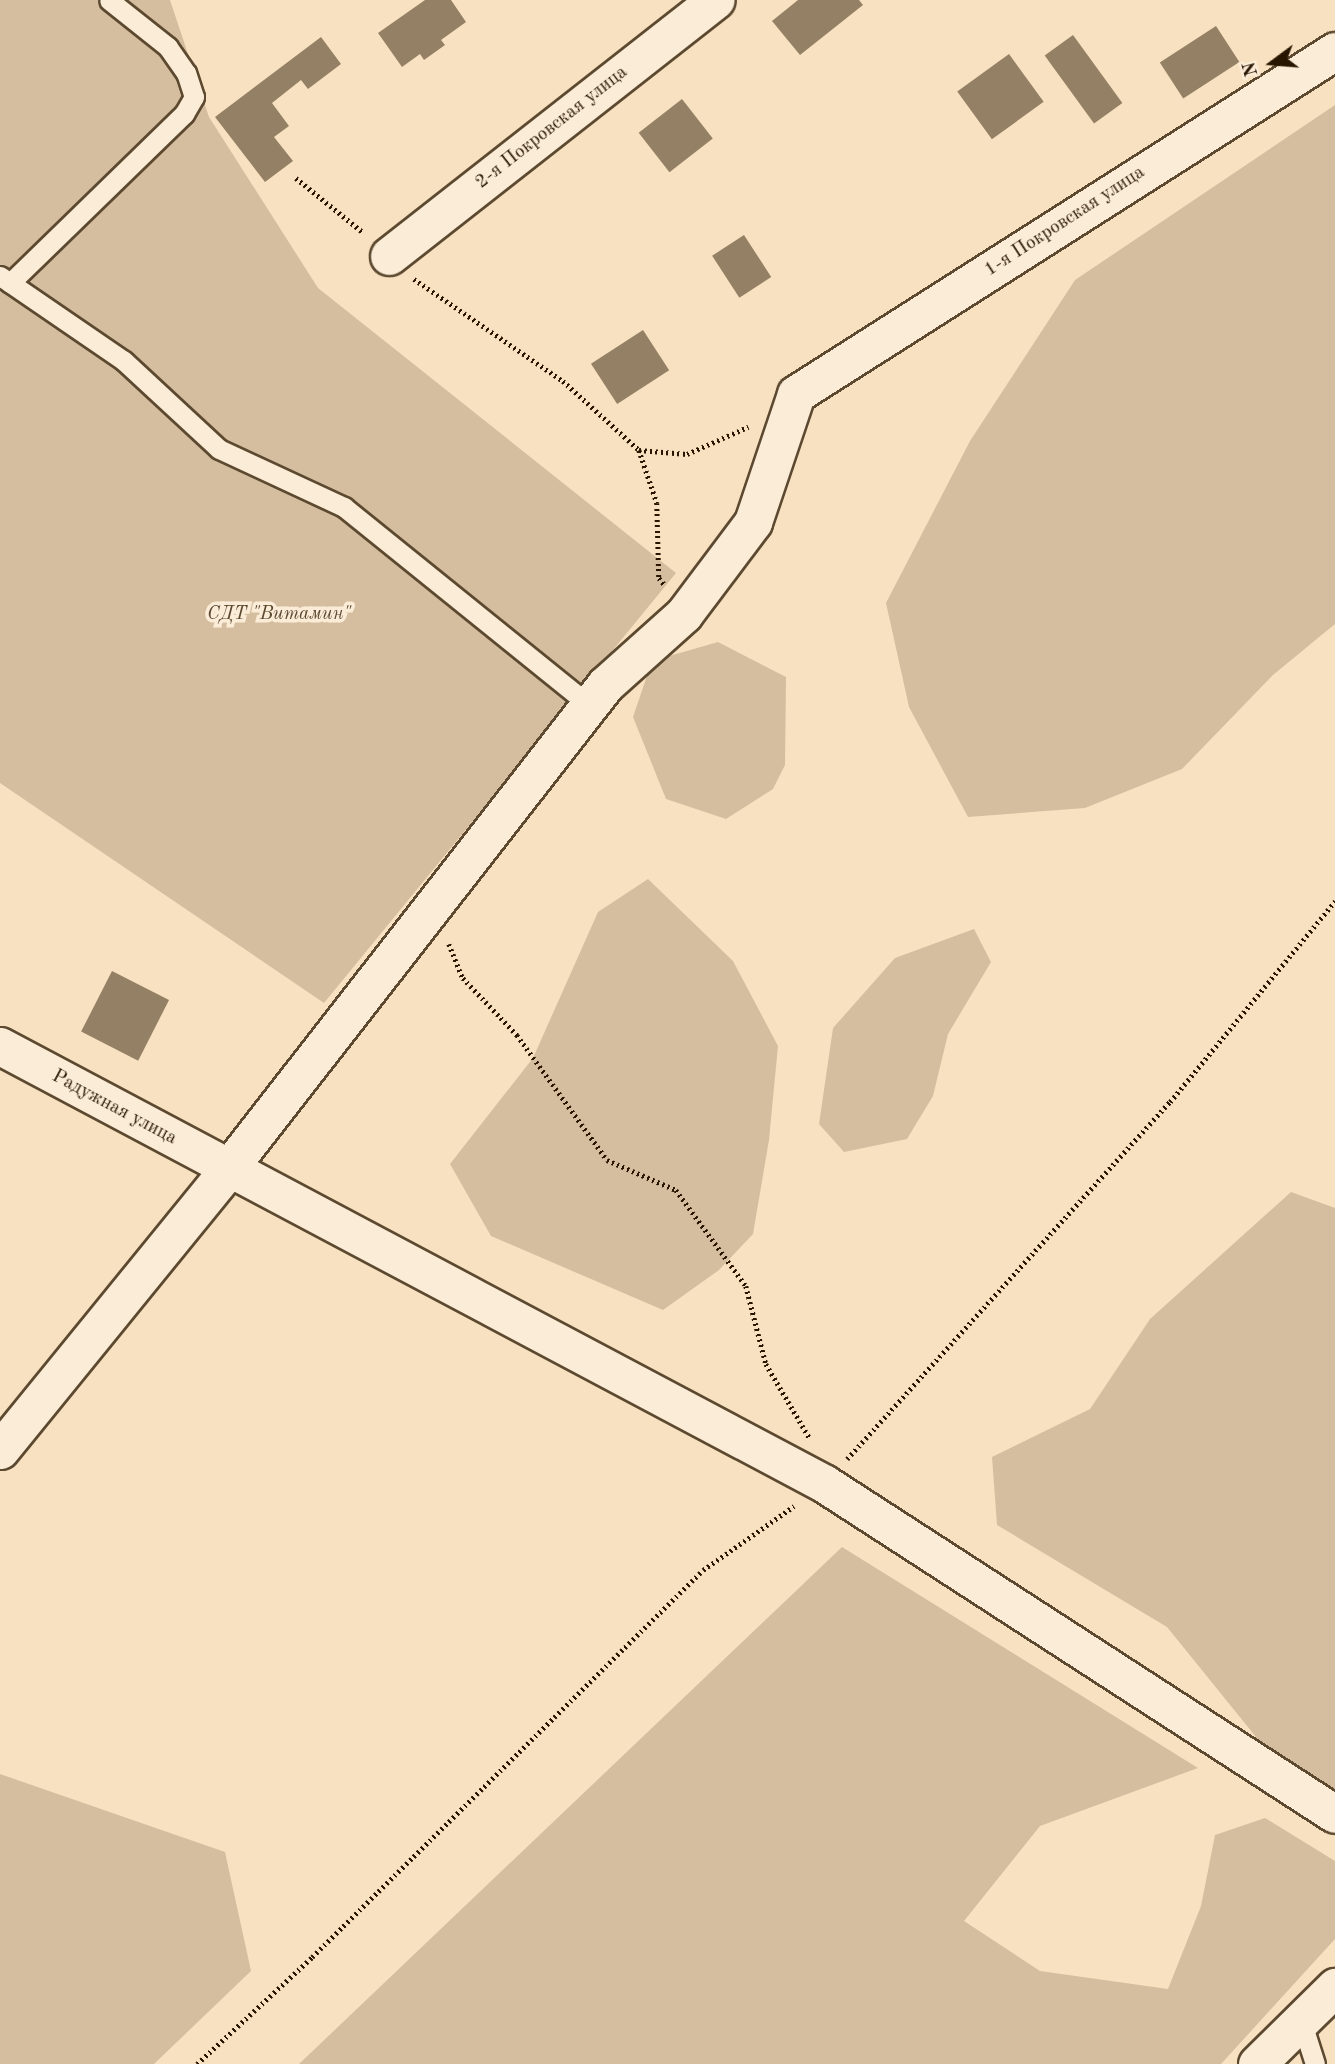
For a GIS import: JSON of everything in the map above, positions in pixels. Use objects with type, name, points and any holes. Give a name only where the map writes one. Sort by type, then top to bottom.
[{"type":"street","name":"2-я Покровская улица","points":[[389,256],[715,0]]},
{"type":"street","name":"1-я Покровская улица","points":[[796,394],[1335,51]]},
{"type":"street","points":[[0,1450],[228,1170],[605,685],[684,614],[753,522],[796,394]]},
{"type":"street","name":"Радужная улица","points":[[0,1046],[228,1170],[825,1484],[1335,1815]]},
{"type":"street","points":[[1257,2064],[1335,1987]]},
{"type":"lane","points":[[109,0],[168,47],[186,74],[194,97],[184,114],[5,280],[124,361],[219,449],[344,507],[589,705]]},
{"type":"lane","points":[[1301,2021],[1315,2064]]},
{"type":"path","points":[[296,178],[415,279],[563,381],[639,450],[657,503],[659,578],[684,614]]},
{"type":"path","points":[[639,450],[687,454],[746,428],[796,394]]},
{"type":"path","points":[[197,2064],[312,1957],[703,1570],[825,1484],[1170,1102],[1335,901]]},
{"type":"path","points":[[433,903],[463,978],[517,1035],[607,1160],[676,1190],[746,1286],[766,1364],[807,1430],[825,1484]]},
{"type":"green space","name":"СДТ \"Витамин\"","points":[[0,0],[170,0],[209,117],[318,288],[676,573],[324,1003],[0,783]]},
{"type":"green space","points":[[1335,105],[1335,624],[1273,675],[1182,769],[1085,808],[968,817],[909,707],[886,603],[970,441],[1075,280]]},
{"type":"green space","points":[[718,642],[786,677],[785,765],[773,789],[726,819],[666,799],[633,717],[652,661]]},
{"type":"green space","points":[[648,879],[733,961],[778,1046],[769,1140],[753,1234],[719,1270],[663,1310],[491,1236],[450,1164],[533,1058],[598,912]]},
{"type":"green space","points":[[974,929],[991,962],[948,1034],[933,1096],[907,1139],[844,1152],[819,1124],[833,1028],[895,958]]},
{"type":"green space","points":[[1291,1192],[1335,1208],[1335,1806],[1307,1800],[1167,1627],[997,1525],[992,1457],[1090,1409],[1150,1319]]},
{"type":"green space","points":[[842,1547],[1198,1768],[1040,1826],[964,1921],[1040,1971],[1168,1989],[1201,1906],[1215,1835],[1265,1818],[1335,1861],[1335,1939],[1221,2064],[299,2064]]},
{"type":"green space","points":[[0,1774],[225,1852],[251,1971],[154,2064],[0,2064]]},
{"type":"building","points":[[425,0],[451,0],[466,22],[441,40],[445,45],[424,60],[420,54],[402,67],[378,33]]},
{"type":"building","points":[[798,0],[859,0],[863,5],[800,55],[772,21]]},
{"type":"building","points":[[1216,26],[1239,62],[1183,99],[1160,62]]},
{"type":"building","points":[[1073,35],[1122,103],[1094,124],[1045,56]]},
{"type":"building","points":[[321,37],[341,64],[308,89],[301,80],[272,103],[289,126],[274,137],[293,161],[265,182],[215,117]]},
{"type":"building","points":[[1009,54],[1044,102],[992,139],[957,92]]},
{"type":"building","points":[[682,99],[713,138],[669,172],[639,133]]},
{"type":"building","points":[[744,235],[771,277],[739,298],[712,256]]},
{"type":"building","points":[[643,330],[669,370],[617,404],[591,364]]},
{"type":"building","points":[[112,971],[169,1000],[138,1061],[81,1032]]}]
